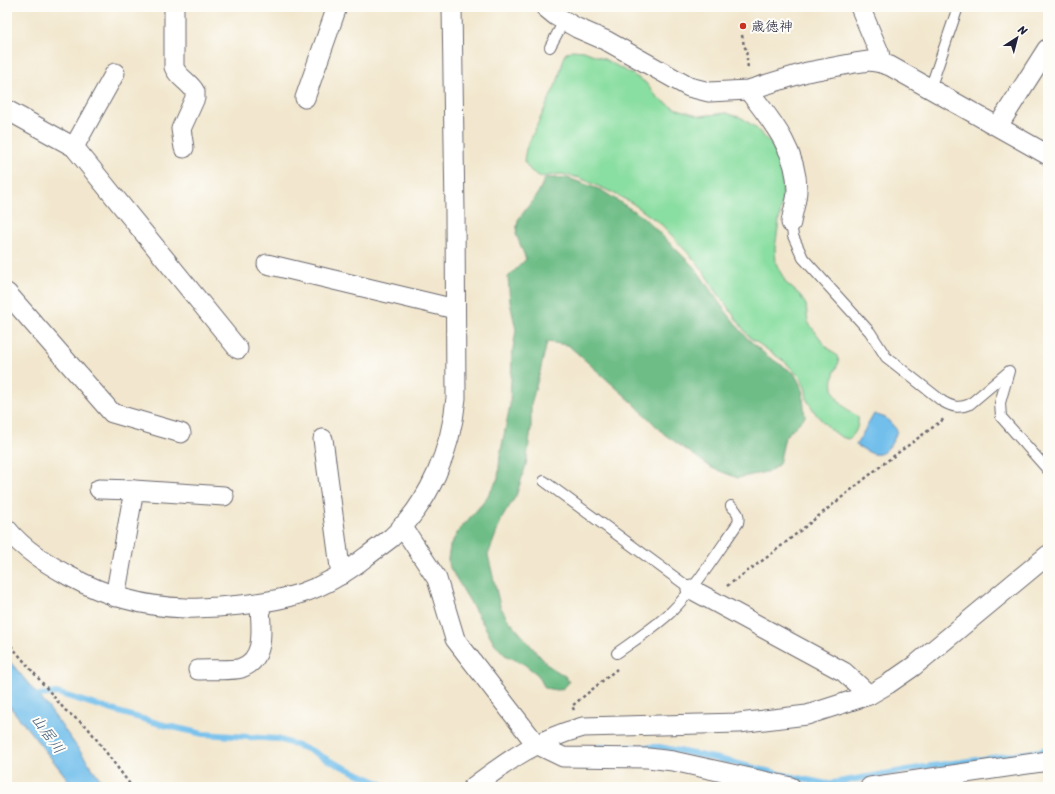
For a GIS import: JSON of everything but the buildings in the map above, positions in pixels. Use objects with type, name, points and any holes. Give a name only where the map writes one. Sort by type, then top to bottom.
[{"type":"street","points":[[174,7],[174,67],[178,75],[192,87],[195,92],[195,98],[181,129],[184,148]]},
{"type":"street","points":[[306,98],[337,7]]},
{"type":"street","points":[[7,529],[15,539],[30,552],[76,580],[115,597],[148,604],[185,608],[240,605],[302,593],[341,575],[391,537],[402,526],[431,487],[436,476],[451,431],[456,398],[452,7]]},
{"type":"street","points":[[545,7],[564,21],[614,45],[689,87],[709,92],[749,82],[855,63],[868,61],[881,62],[1048,155]]},
{"type":"street","points":[[860,7],[879,52],[881,62]]},
{"type":"street","points":[[998,126],[1047,49]]},
{"type":"street","points":[[74,147],[115,73]]},
{"type":"street","points":[[749,82],[776,126],[792,159],[797,192],[790,223]]},
{"type":"street","points":[[7,110],[74,147],[238,349]]},
{"type":"street","points":[[267,264],[455,309]]},
{"type":"street","points":[[7,293],[112,413],[180,433]]},
{"type":"street","points":[[323,439],[341,575]]},
{"type":"street","points":[[99,489],[224,496]]},
{"type":"street","points":[[115,597],[134,490]]},
{"type":"street","points":[[402,526],[437,579],[455,639],[536,744],[563,757],[648,758],[673,761],[791,787]]},
{"type":"street","points":[[474,787],[511,759],[536,744],[562,733],[583,727],[739,723],[808,715],[869,695],[914,666],[1048,555]]},
{"type":"street","points":[[691,589],[844,672],[869,695]]},
{"type":"street","points":[[198,670],[241,668],[254,660],[261,645],[260,602]]},
{"type":"street","points":[[868,781],[1048,761]]},
{"type":"lane","points":[[930,88],[958,7]]},
{"type":"lane","points":[[550,47],[564,21]]},
{"type":"lane","points":[[790,223],[793,236],[803,258],[870,332],[886,357],[942,401],[951,406],[957,407],[970,404],[1009,370],[1000,403],[1001,417],[1048,470]]},
{"type":"lane","points":[[544,481],[691,589]]},
{"type":"lane","points":[[617,653],[671,612],[691,589],[738,524],[740,518],[731,506]]},
{"type":"path","points":[[742,35],[746,49],[749,82]]},
{"type":"path","points":[[709,598],[770,555],[887,461],[940,423],[957,407]]},
{"type":"path","points":[[7,641],[65,710],[88,728],[132,787]]},
{"type":"path","points":[[572,706],[619,667]]},
{"type":"green space","points":[[572,50],[584,51],[604,59],[630,73],[645,82],[657,97],[674,108],[701,116],[726,113],[742,118],[755,127],[772,145],[781,168],[783,194],[775,248],[776,263],[786,283],[800,295],[806,305],[808,322],[825,345],[837,356],[839,362],[833,379],[835,394],[843,406],[858,417],[856,430],[851,437],[848,439],[841,437],[829,428],[816,414],[807,400],[806,390],[801,378],[785,362],[749,337],[699,265],[662,225],[632,203],[580,178],[561,174],[541,177],[531,171],[524,161],[526,149],[558,80],[565,54]]},
{"type":"green space","points":[[545,178],[568,178],[601,190],[643,217],[696,269],[720,304],[746,337],[767,356],[794,373],[802,388],[805,417],[785,437],[779,464],[770,471],[738,478],[712,468],[664,434],[631,401],[568,345],[547,342],[531,404],[531,428],[526,465],[516,496],[502,518],[488,555],[500,606],[507,618],[549,666],[565,676],[569,682],[564,688],[558,690],[545,688],[538,675],[524,664],[505,655],[495,644],[449,566],[448,559],[450,546],[459,530],[483,503],[498,478],[500,456],[510,405],[512,355],[516,330],[510,302],[508,277],[526,259],[516,234],[518,220],[538,193]]},
{"type":"water","points":[[874,414],[886,418],[897,430],[894,438],[886,450],[878,454],[869,452],[856,445]]},
{"type":"water","name":"山居川","points":[[7,658],[48,707],[106,787],[74,787],[7,703]]},
{"type":"waterway","points":[[30,696],[57,693],[164,725],[203,734],[278,739],[310,750],[330,761],[388,787]]},
{"type":"waterway","points":[[599,747],[659,747],[827,784],[925,767],[1041,751],[1048,748]]},
{"type":"place","name":"歳徳神","points":[[743,26]]}]
